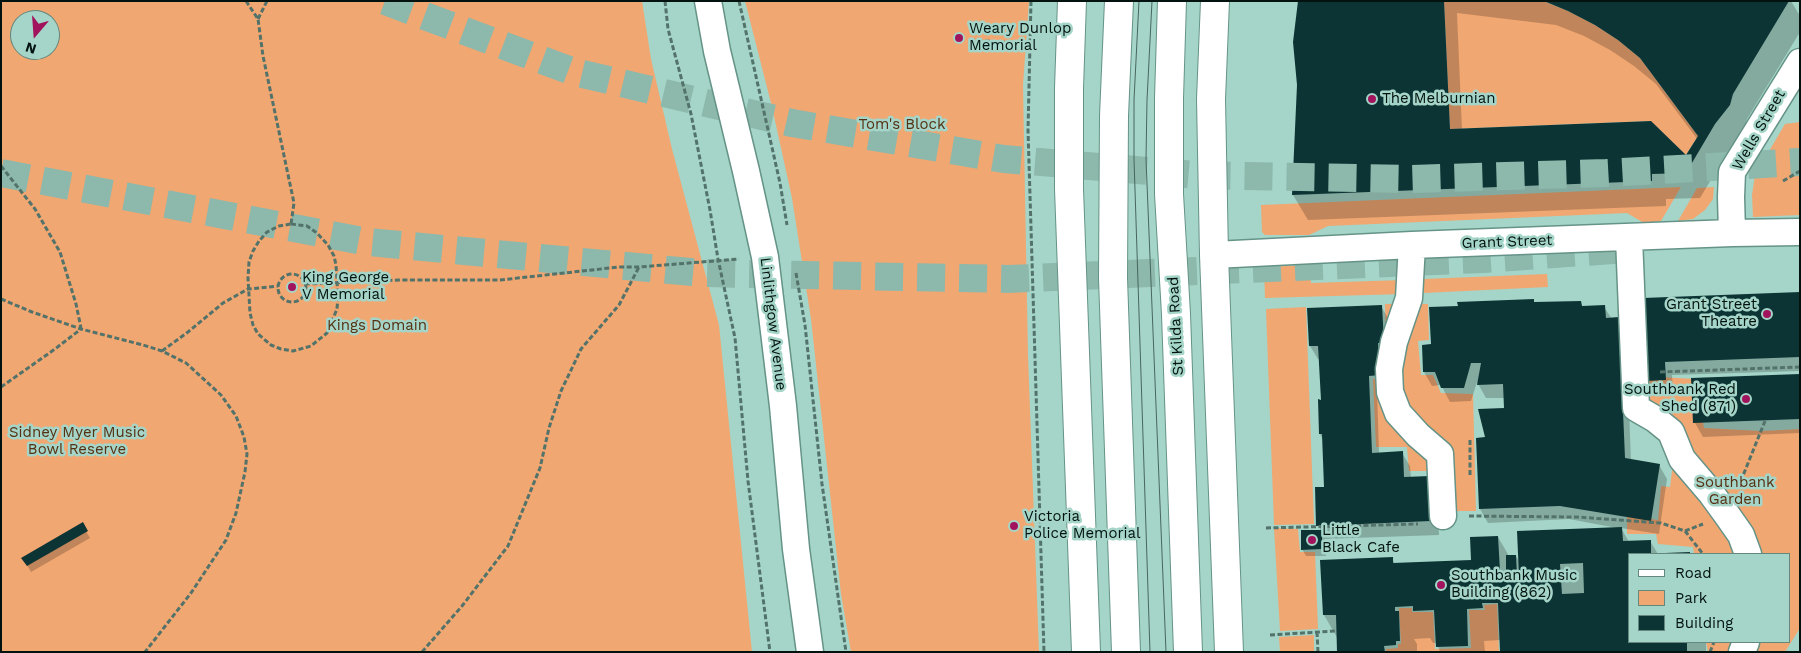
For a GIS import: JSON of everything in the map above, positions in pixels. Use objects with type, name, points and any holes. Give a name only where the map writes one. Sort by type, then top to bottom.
[{"type":"main road","points":[[1072,1],[1069,88],[1069,188],[1086,652]]},
{"type":"main road","points":[[1119,1],[1114,116],[1113,278],[1126,652]]},
{"type":"main road","name":"St Kilda Road","points":[[1172,1],[1169,194],[1176,314],[1188,652]]},
{"type":"main road","points":[[1215,1],[1211,99],[1214,255],[1229,652]]},
{"type":"main road","points":[[1180,421],[1221,406]]},
{"type":"street","name":"Linlithgow Avenue","points":[[708,1],[717,51],[765,258],[784,415],[797,559],[810,652]]},
{"type":"street","name":"Wells Street","points":[[1732,233],[1732,172],[1800,62]]},
{"type":"street","name":"Grant Street","points":[[1214,255],[1412,245],[1800,232]]},
{"type":"street","points":[[1629,238],[1636,408],[1655,419],[1671,432],[1682,459],[1711,493],[1741,535],[1748,553]]},
{"type":"street","points":[[1412,245],[1409,298],[1394,342],[1389,369],[1390,392],[1398,413],[1418,435],[1440,454],[1443,516]]},
{"type":"path","points":[[246,1],[258,19],[263,56],[294,203],[291,224]]},
{"type":"path","points":[[258,19],[267,1]]},
{"type":"path","points":[[665,1],[668,29],[691,114],[735,338],[748,481],[770,652]]},
{"type":"path","points":[[1031,1],[1028,130],[1044,652]]},
{"type":"path","points":[[970,40],[1029,44]]},
{"type":"path","points":[[1,166],[35,209],[60,252],[76,304],[81,328]]},
{"type":"path","points":[[1783,181],[1800,171]]},
{"type":"path","points":[[291,224],[307,226],[317,233],[328,245],[334,256],[338,283],[337,309],[327,333],[311,346],[293,351],[271,345],[258,334],[250,313],[248,289],[249,262],[253,251],[267,232],[279,226],[291,224]]},
{"type":"path","points":[[305,284],[398,280],[500,280],[718,259],[765,258]]},
{"type":"path","points":[[422,652],[462,606],[508,546],[538,475],[548,428],[561,391],[581,348],[619,305],[639,267]]},
{"type":"path","points":[[292,274],[300,277],[306,289],[302,297],[290,301],[283,298],[278,286],[283,278],[292,274]]},
{"type":"path","points":[[162,351],[223,302],[248,289],[278,286]]},
{"type":"path","points":[[1,298],[24,309],[81,328],[162,351],[186,363],[221,395],[236,416],[244,437],[247,454],[242,491],[226,540],[192,593],[145,652]]},
{"type":"path","points":[[1,388],[56,349],[81,328]]},
{"type":"path","points":[[1634,373],[1800,367]]},
{"type":"path","points":[[1684,531],[1727,515],[1765,421]]},
{"type":"path","points":[[1266,528],[1433,524],[1443,516],[1577,517],[1661,523],[1684,531],[1702,553]]},
{"type":"path","points":[[1270,635],[1335,631]]},
{"type":"path","points":[[1318,632],[1318,652]]},
{"type":"green space","name":"Kings Domain","points":[[1,1],[642,1],[651,59],[672,149],[719,325],[752,652],[1,652]]},
{"type":"green space","name":"Tom's Block","points":[[745,1],[1029,1],[1023,85],[1028,355],[1039,652],[851,652],[841,594],[811,319],[792,198],[772,107]]},
{"type":"green space","points":[[1444,1],[1543,1],[1595,25],[1618,40],[1640,58],[1698,136],[1686,155],[1650,121],[1450,129]]},
{"type":"green space","points":[[1800,122],[1800,215],[1753,217],[1752,195],[1755,175],[1785,124]]},
{"type":"green space","points":[[1681,187],[1661,221],[1644,223],[1627,213],[1328,226],[1309,235],[1265,235],[1262,232],[1261,205]]},
{"type":"green space","points":[[1714,187],[1713,199],[1705,210],[1693,219],[1678,221],[1697,188]]},
{"type":"green space","points":[[1310,265],[1311,283],[1403,280],[1403,294],[1265,298],[1264,267]]},
{"type":"green space","points":[[1547,274],[1548,287],[1424,293],[1424,279]]},
{"type":"green space","points":[[1385,304],[1428,304],[1429,340],[1418,341],[1421,375],[1433,375],[1441,393],[1473,394],[1476,511],[1435,511],[1433,471],[1409,471],[1407,447],[1376,447],[1373,379],[1384,379],[1386,347]]},
{"type":"green space","points":[[1306,307],[1314,524],[1274,525],[1266,309]]},
{"type":"green space","name":"Southbank Garden","points":[[1642,376],[1696,379],[1704,428],[1762,431],[1800,429],[1800,628],[1791,642],[1791,553],[1694,553],[1693,547],[1658,544],[1656,534],[1627,534],[1627,516],[1658,520],[1661,486],[1670,487],[1674,455],[1654,425]]},
{"type":"green space","points":[[1274,528],[1298,529],[1300,552],[1315,552],[1318,629],[1280,631]]},
{"type":"green space","points":[[1497,604],[1499,652],[1386,652],[1386,649],[1398,648],[1398,644],[1401,644],[1399,608],[1412,608],[1412,612],[1433,612],[1435,649],[1471,648],[1469,610],[1485,610],[1484,605]]},
{"type":"green space","points":[[1314,635],[1314,652],[1280,652],[1279,637]]},
{"type":"green space","name":"Southbank Garden","points":[[1706,643],[1791,643],[1785,652],[1708,652]]},
{"type":"building","name":"The Melburnian","points":[[1298,1],[1444,1],[1450,129],[1651,121],[1686,155],[1698,136],[1640,58],[1618,40],[1595,25],[1544,1],[1789,1],[1733,94],[1730,105],[1715,124],[1686,173],[1652,174],[1652,181],[1292,195],[1297,85],[1293,42]]},
{"type":"building","points":[[1800,292],[1800,357],[1665,362],[1666,380],[1646,381],[1643,298]]},
{"type":"building","points":[[1534,299],[1534,302],[1581,301],[1582,306],[1605,305],[1606,318],[1619,317],[1625,458],[1660,464],[1651,521],[1560,506],[1479,509],[1476,438],[1485,437],[1478,409],[1504,408],[1503,384],[1477,385],[1481,363],[1471,363],[1464,388],[1441,388],[1435,372],[1423,372],[1422,345],[1431,344],[1429,307],[1458,306],[1457,302]]},
{"type":"building","points":[[1382,305],[1384,343],[1378,343],[1380,375],[1369,376],[1372,453],[1403,451],[1404,477],[1430,476],[1431,521],[1316,526],[1315,487],[1324,487],[1322,434],[1319,434],[1318,399],[1321,400],[1318,346],[1309,346],[1307,308]]},
{"type":"building","name":"Southbank Red Shed (871)","points":[[1800,374],[1800,419],[1693,423],[1691,378]]},
{"type":"building","points":[[83,522],[88,531],[27,566],[21,558]]},
{"type":"building","name":"Southbank Music Building (862)","points":[[1622,527],[1623,541],[1651,540],[1651,553],[1628,553],[1628,643],[1687,643],[1687,652],[1500,652],[1498,603],[1482,603],[1483,608],[1467,609],[1468,646],[1436,647],[1434,610],[1413,611],[1413,606],[1395,607],[1395,611],[1399,611],[1400,641],[1396,641],[1396,645],[1384,646],[1385,652],[1337,652],[1336,615],[1323,615],[1320,560],[1393,557],[1393,563],[1471,560],[1470,537],[1498,536],[1500,571],[1506,571],[1506,555],[1516,555],[1517,576],[1519,576],[1517,531]],"holes":[[[1583,563],[1584,593],[1562,594],[1560,564]]]},
{"type":"building","name":"Little Black Cafe","points":[[1301,530],[1322,530],[1322,549],[1301,550]]},
{"type":"tunnel","points":[[385,1],[574,72],[792,123],[1004,159],[1196,175],[1410,179],[1606,173],[1800,162]]},
{"type":"tunnel","points":[[1,173],[368,242],[702,273],[1008,279],[1483,259],[1641,248]]},
{"type":"tram line","points":[[1139,1],[1134,100],[1134,159],[1150,652]]},
{"type":"tram line","points":[[1152,1],[1146,159],[1166,652]]},
{"type":"place","name":"Weary Dunlop Memorial","points":[[959,38]]},
{"type":"place","name":"The Melburnian","points":[[1372,99]]},
{"type":"place","name":"King George V Memorial","points":[[292,287]]},
{"type":"place","name":"Grant Street Theatre","points":[[1767,314]]},
{"type":"place","name":"Southbank Red Shed (871)","points":[[1746,399]]},
{"type":"place","name":"Victoria Police Memorial","points":[[1014,526]]},
{"type":"place","name":"Little Black Cafe","points":[[1312,540]]},
{"type":"place","name":"Southbank Music Building (862)","points":[[1441,585]]},
{"type":"park label","name":"Sidney Myer Music Bowl Reserve","points":[[77,442]]}]
